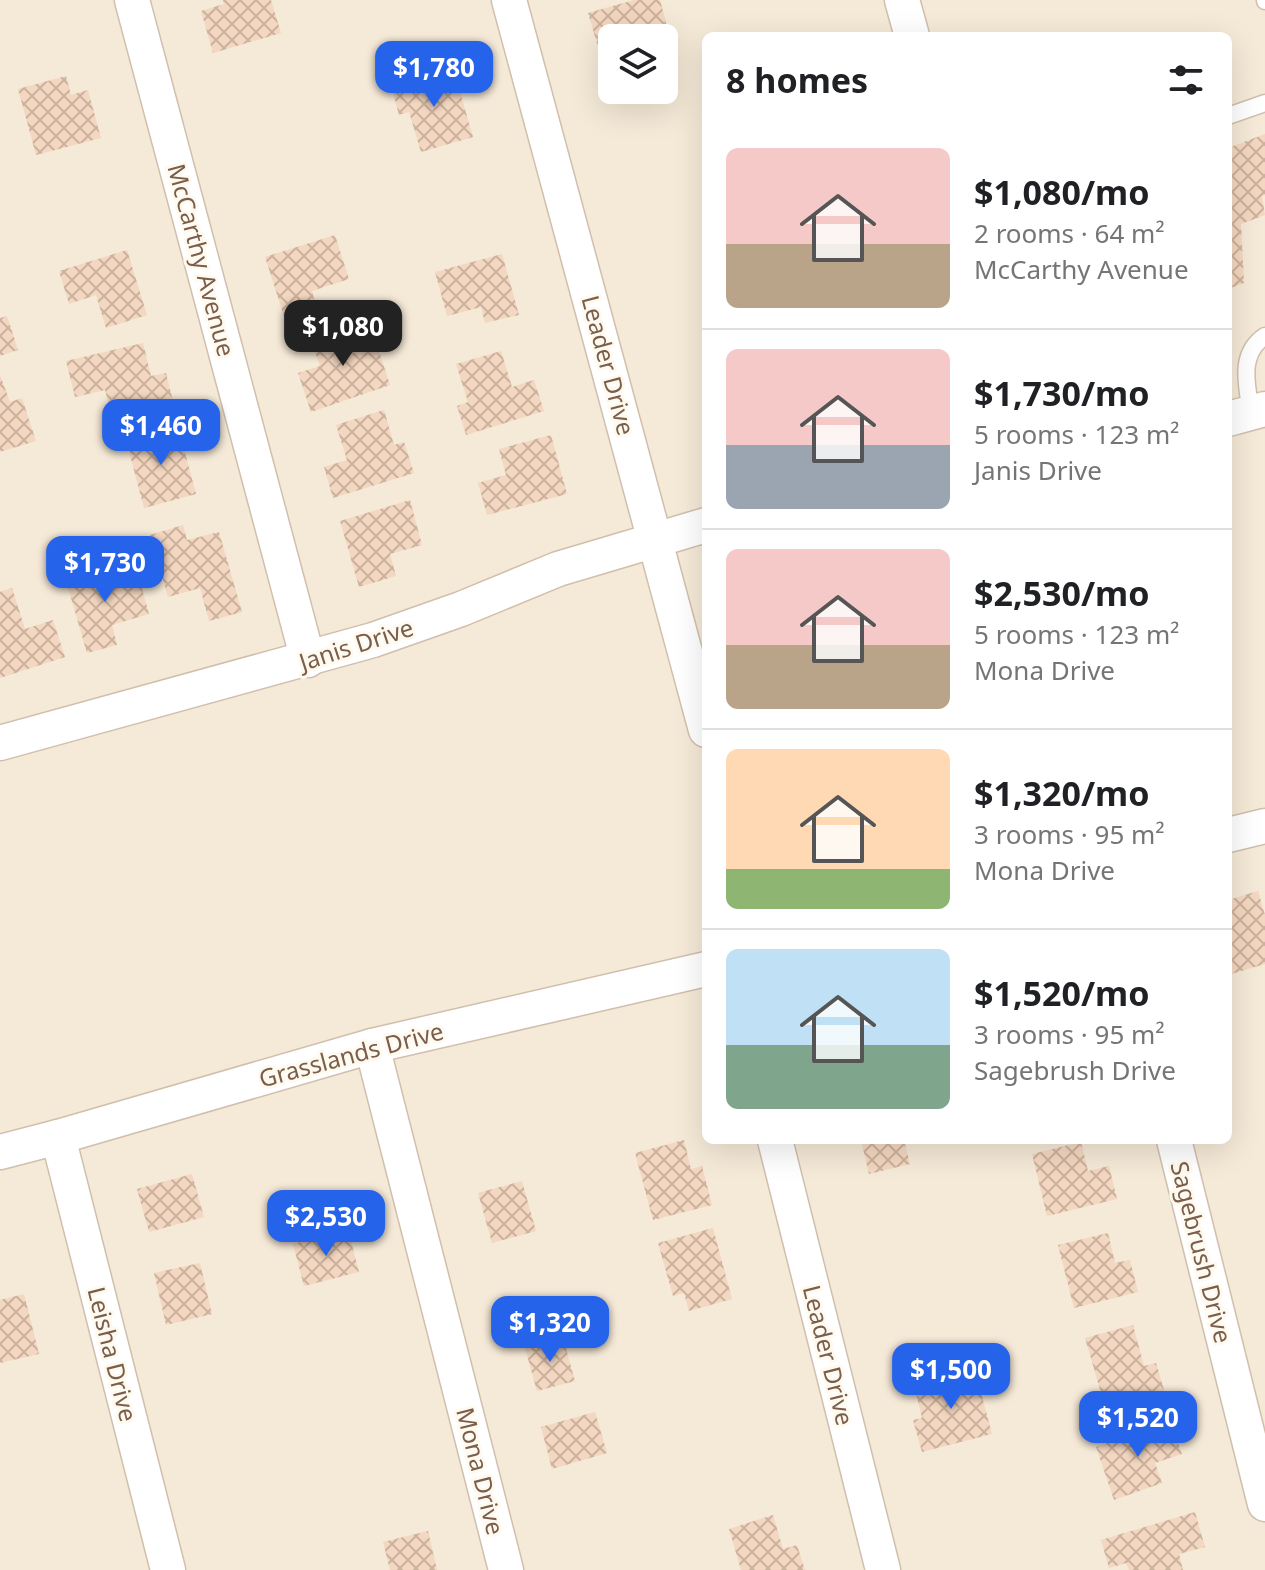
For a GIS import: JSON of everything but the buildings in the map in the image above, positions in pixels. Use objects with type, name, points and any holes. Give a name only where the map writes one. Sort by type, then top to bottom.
[{"type":"street","name":"McCarthy Avenue","points":[[132,0],[308,660]]},
{"type":"street","name":"Leader Drive","points":[[509,0],[702,715]]},
{"type":"street","points":[[902,0],[911,32]]},
{"type":"street","name":"Janis Drive","points":[[0,743],[308,660],[461,609],[558,569],[702,526]]},
{"type":"street","points":[[1232,834],[1265,826]]},
{"type":"street","name":"Grasslands Drive","points":[[0,1152],[372,1046],[702,970]]},
{"type":"street","name":"Mona Drive","points":[[372,1046],[506,1570]]},
{"type":"street","name":"Leisha Drive","points":[[58,1137],[168,1570]]},
{"type":"street","name":"Leader Drive","points":[[776,1144],[883,1570]]},
{"type":"street","name":"Sagebrush Drive","points":[[1175,1144],[1265,1504]]},
{"type":"lane","points":[[1232,115],[1265,103]]},
{"type":"lane","points":[[1248,414],[1244,372],[1254,343],[1265,336]]},
{"type":"shaded area","points":[[0,0],[1265,0],[1265,1570],[0,1570]]}]
